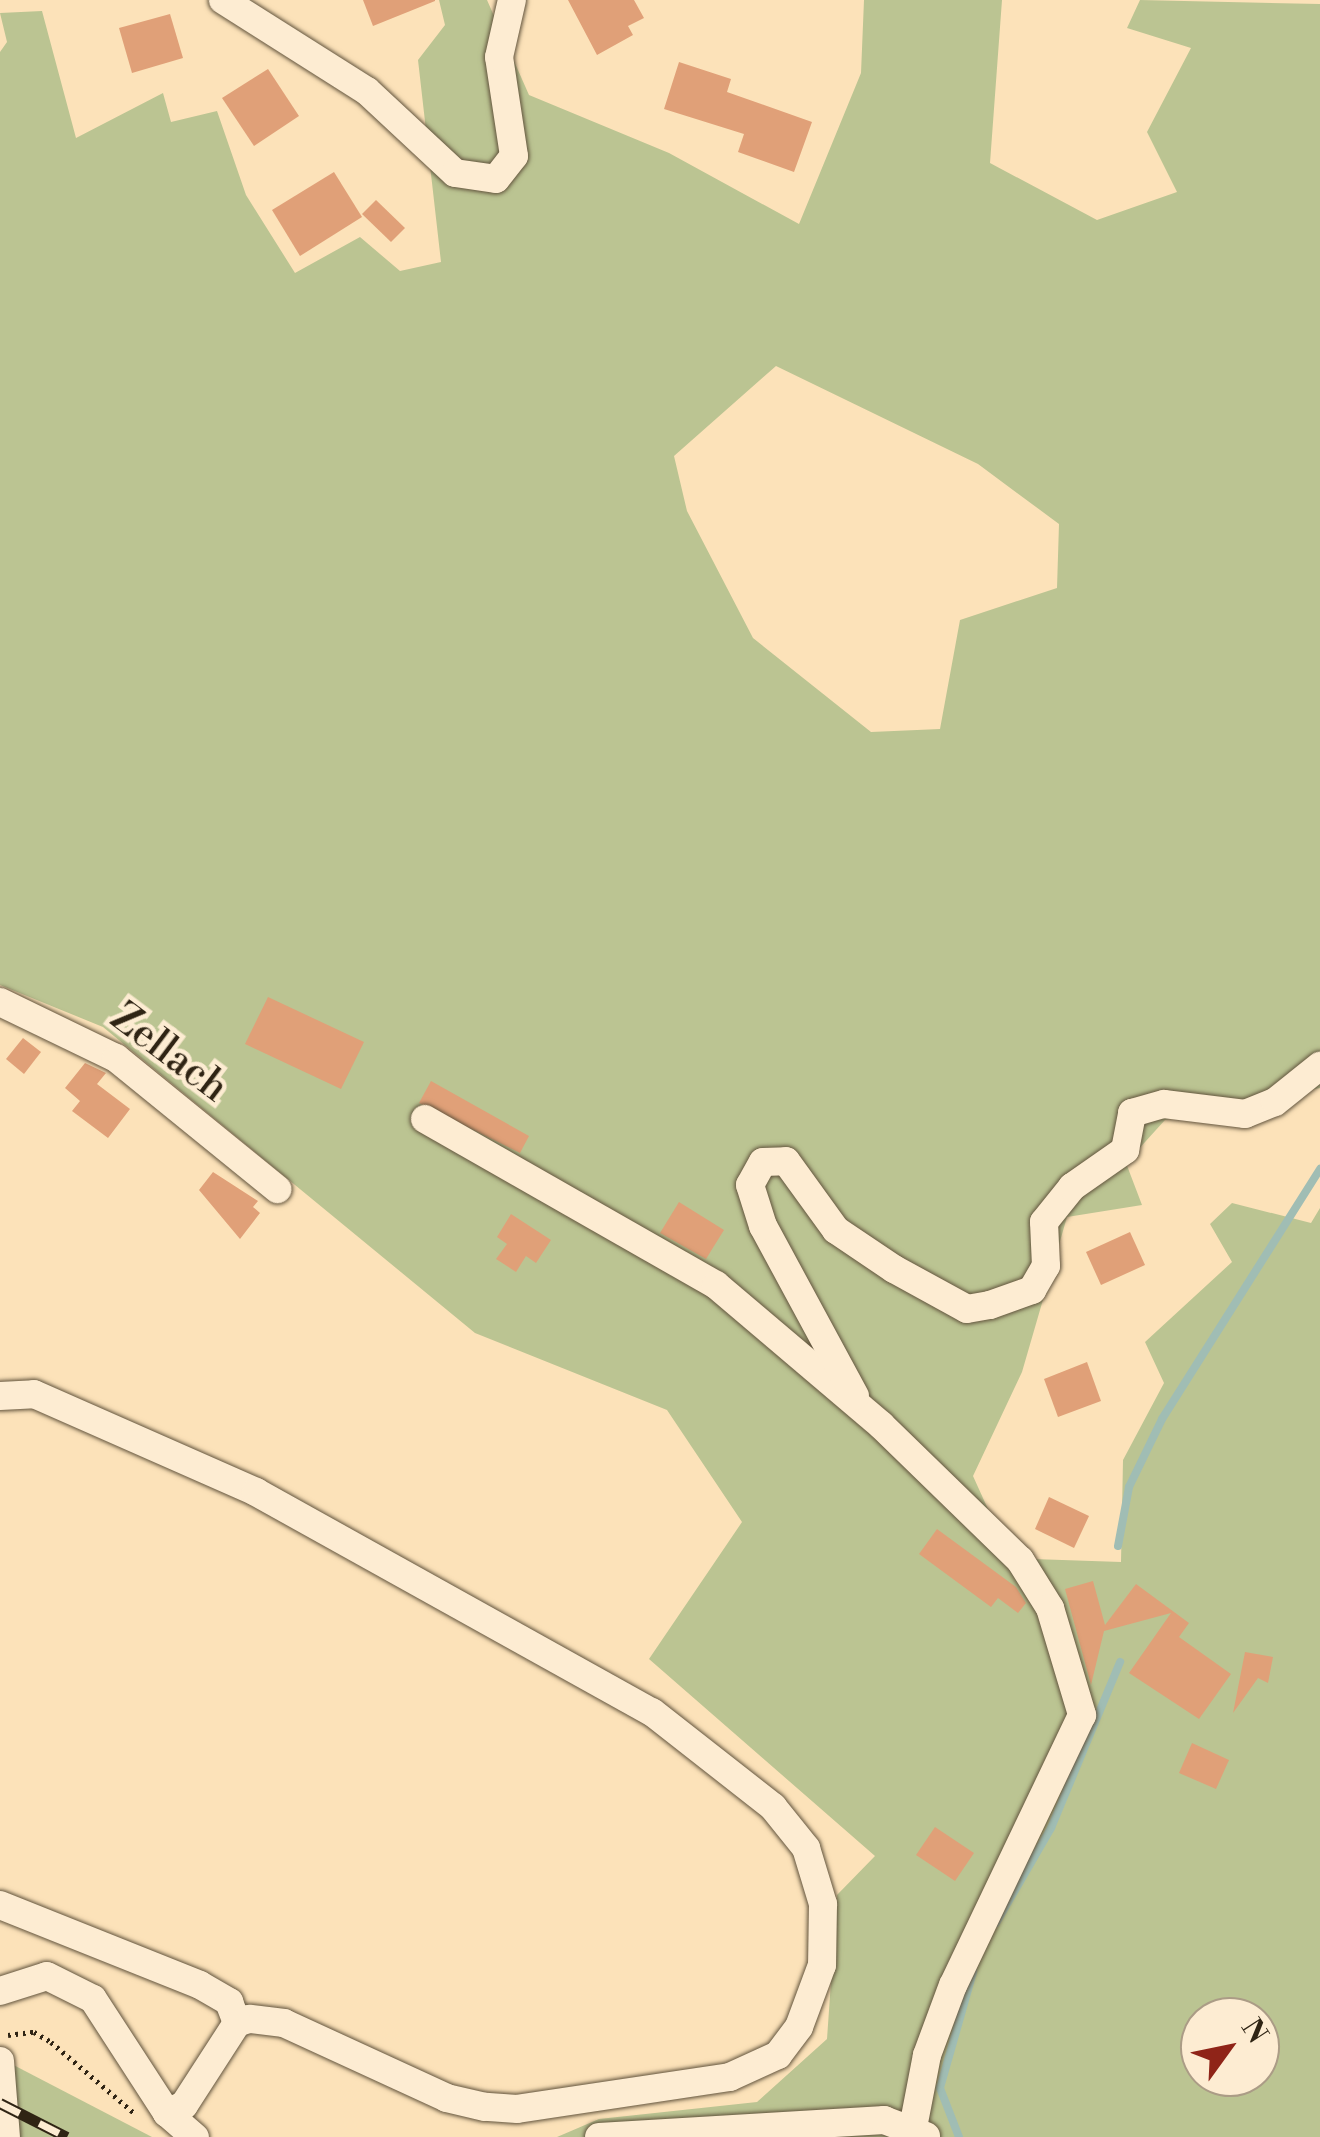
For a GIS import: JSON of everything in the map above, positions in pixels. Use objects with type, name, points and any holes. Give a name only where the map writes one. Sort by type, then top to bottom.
[{"type":"street","points":[[223,0],[367,91],[455,173],[496,179],[514,156],[499,57],[512,0]]},
{"type":"street","name":"Zellach","points":[[0,1002],[73,1031],[116,1058],[277,1188]]},
{"type":"street","points":[[860,1407],[764,1226],[750,1185],[763,1162],[786,1161],[836,1230],[894,1269],[967,1309],[1032,1290],[1046,1266],[1044,1222],[1072,1186],[1124,1150],[1132,1112],[1164,1104],[1246,1114],[1275,1102],[1320,1066]]},
{"type":"street","points":[[425,1119],[716,1286],[860,1407],[1020,1560],[1050,1608],[1082,1715],[953,1985],[927,2055],[920,2133],[884,2120],[834,2130],[599,2137]]},
{"type":"street","points":[[0,1396],[34,1394],[256,1492],[652,1712],[773,1807],[806,1848],[823,1904],[822,1965],[799,2027],[778,2055],[730,2077],[517,2109],[485,2107],[447,2098],[284,2023],[237,2023]]},
{"type":"street","points":[[0,1905],[200,1985],[229,2002],[237,2023]]},
{"type":"street","points":[[0,1991],[47,1976],[93,1998],[156,2118],[195,2137]]},
{"type":"street","points":[[156,2118],[184,2105],[237,2023]]},
{"type":"street","points":[[0,2061],[6,2137]]},
{"type":"path","points":[[0,2037],[34,2032],[156,2118]]},
{"type":"green space","points":[[439,0],[487,0],[529,95],[669,153],[799,224],[861,73],[864,0],[1002,0],[990,163],[1097,220],[1177,192],[1147,132],[1191,48],[1127,28],[1140,0],[1320,4],[1320,1088],[1165,1120],[1126,1163],[1142,1205],[1067,1217],[1022,1372],[973,1476],[992,1518],[1033,1559],[1121,1562],[1123,1460],[1164,1383],[1145,1342],[1232,1262],[1210,1224],[1232,1203],[1311,1223],[1320,1208],[1320,2137],[557,2137],[599,2119],[757,2102],[827,2039],[837,1895],[875,1856],[649,1659],[742,1522],[667,1410],[475,1333],[103,1027],[0,985],[0,52],[7,42],[0,13],[42,11],[76,138],[163,93],[171,122],[217,111],[246,195],[295,273],[360,237],[400,271],[441,262],[418,60],[445,25]],"holes":[[[776,366],[978,464],[1059,524],[1057,588],[960,620],[940,729],[871,732],[753,638],[687,511],[674,456]]]},
{"type":"green space","points":[[0,2058],[152,2137],[0,2137]]},
{"type":"building","points":[[363,0],[435,0],[435,1],[373,26]]},
{"type":"building","points":[[568,0],[634,0],[644,18],[628,26],[633,35],[597,55]]},
{"type":"building","points":[[170,14],[183,58],[132,73],[119,28]]},
{"type":"building","points":[[679,62],[731,79],[727,92],[812,122],[794,172],[738,152],[744,134],[664,109]]},
{"type":"building","points":[[268,69],[299,116],[254,146],[222,98]]},
{"type":"building","points":[[334,172],[362,217],[300,256],[272,210]]},
{"type":"building","points":[[376,200],[405,228],[391,242],[362,214]]},
{"type":"building","points":[[268,997],[364,1042],[341,1089],[245,1044]]},
{"type":"building","points":[[23,1038],[41,1052],[24,1074],[6,1059]]},
{"type":"building","points":[[85,1063],[106,1073],[97,1084],[130,1109],[108,1138],[72,1111],[80,1101],[65,1088]]},
{"type":"building","points":[[431,1081],[529,1136],[520,1153],[419,1103]]},
{"type":"building","points":[[213,1172],[258,1201],[253,1207],[260,1213],[240,1239],[199,1190]]},
{"type":"building","points":[[679,1202],[724,1230],[706,1259],[660,1233]]},
{"type":"building","points":[[511,1214],[551,1240],[536,1263],[526,1256],[516,1272],[496,1259],[507,1244],[497,1237]]},
{"type":"building","points":[[1130,1232],[1145,1265],[1101,1285],[1086,1252]]},
{"type":"building","points":[[1087,1362],[1101,1401],[1058,1417],[1044,1379]]},
{"type":"building","points":[[1049,1497],[1089,1516],[1074,1548],[1035,1529]]},
{"type":"building","points":[[937,1529],[1016,1587],[1026,1603],[1018,1613],[998,1598],[991,1607],[919,1554]]},
{"type":"building","points":[[1093,1581],[1105,1625],[1136,1584],[1189,1623],[1179,1637],[1231,1674],[1199,1719],[1129,1673],[1171,1613],[1104,1631],[1091,1685],[1065,1589]]},
{"type":"building","points":[[1245,1652],[1273,1657],[1268,1683],[1258,1678],[1233,1713]]},
{"type":"building","points":[[1192,1743],[1229,1760],[1216,1789],[1179,1773]]},
{"type":"building","points":[[935,1827],[974,1853],[955,1881],[916,1855]]},
{"type":"waterway","points":[[1118,1546],[1129,1487],[1162,1419],[1320,1169]]},
{"type":"waterway","points":[[996,1923],[1051,1828],[1120,1662]]},
{"type":"waterway","points":[[959,2137],[940,2088],[973,1972]]},
{"type":"railway","points":[[0,2103],[67,2137]]}]
